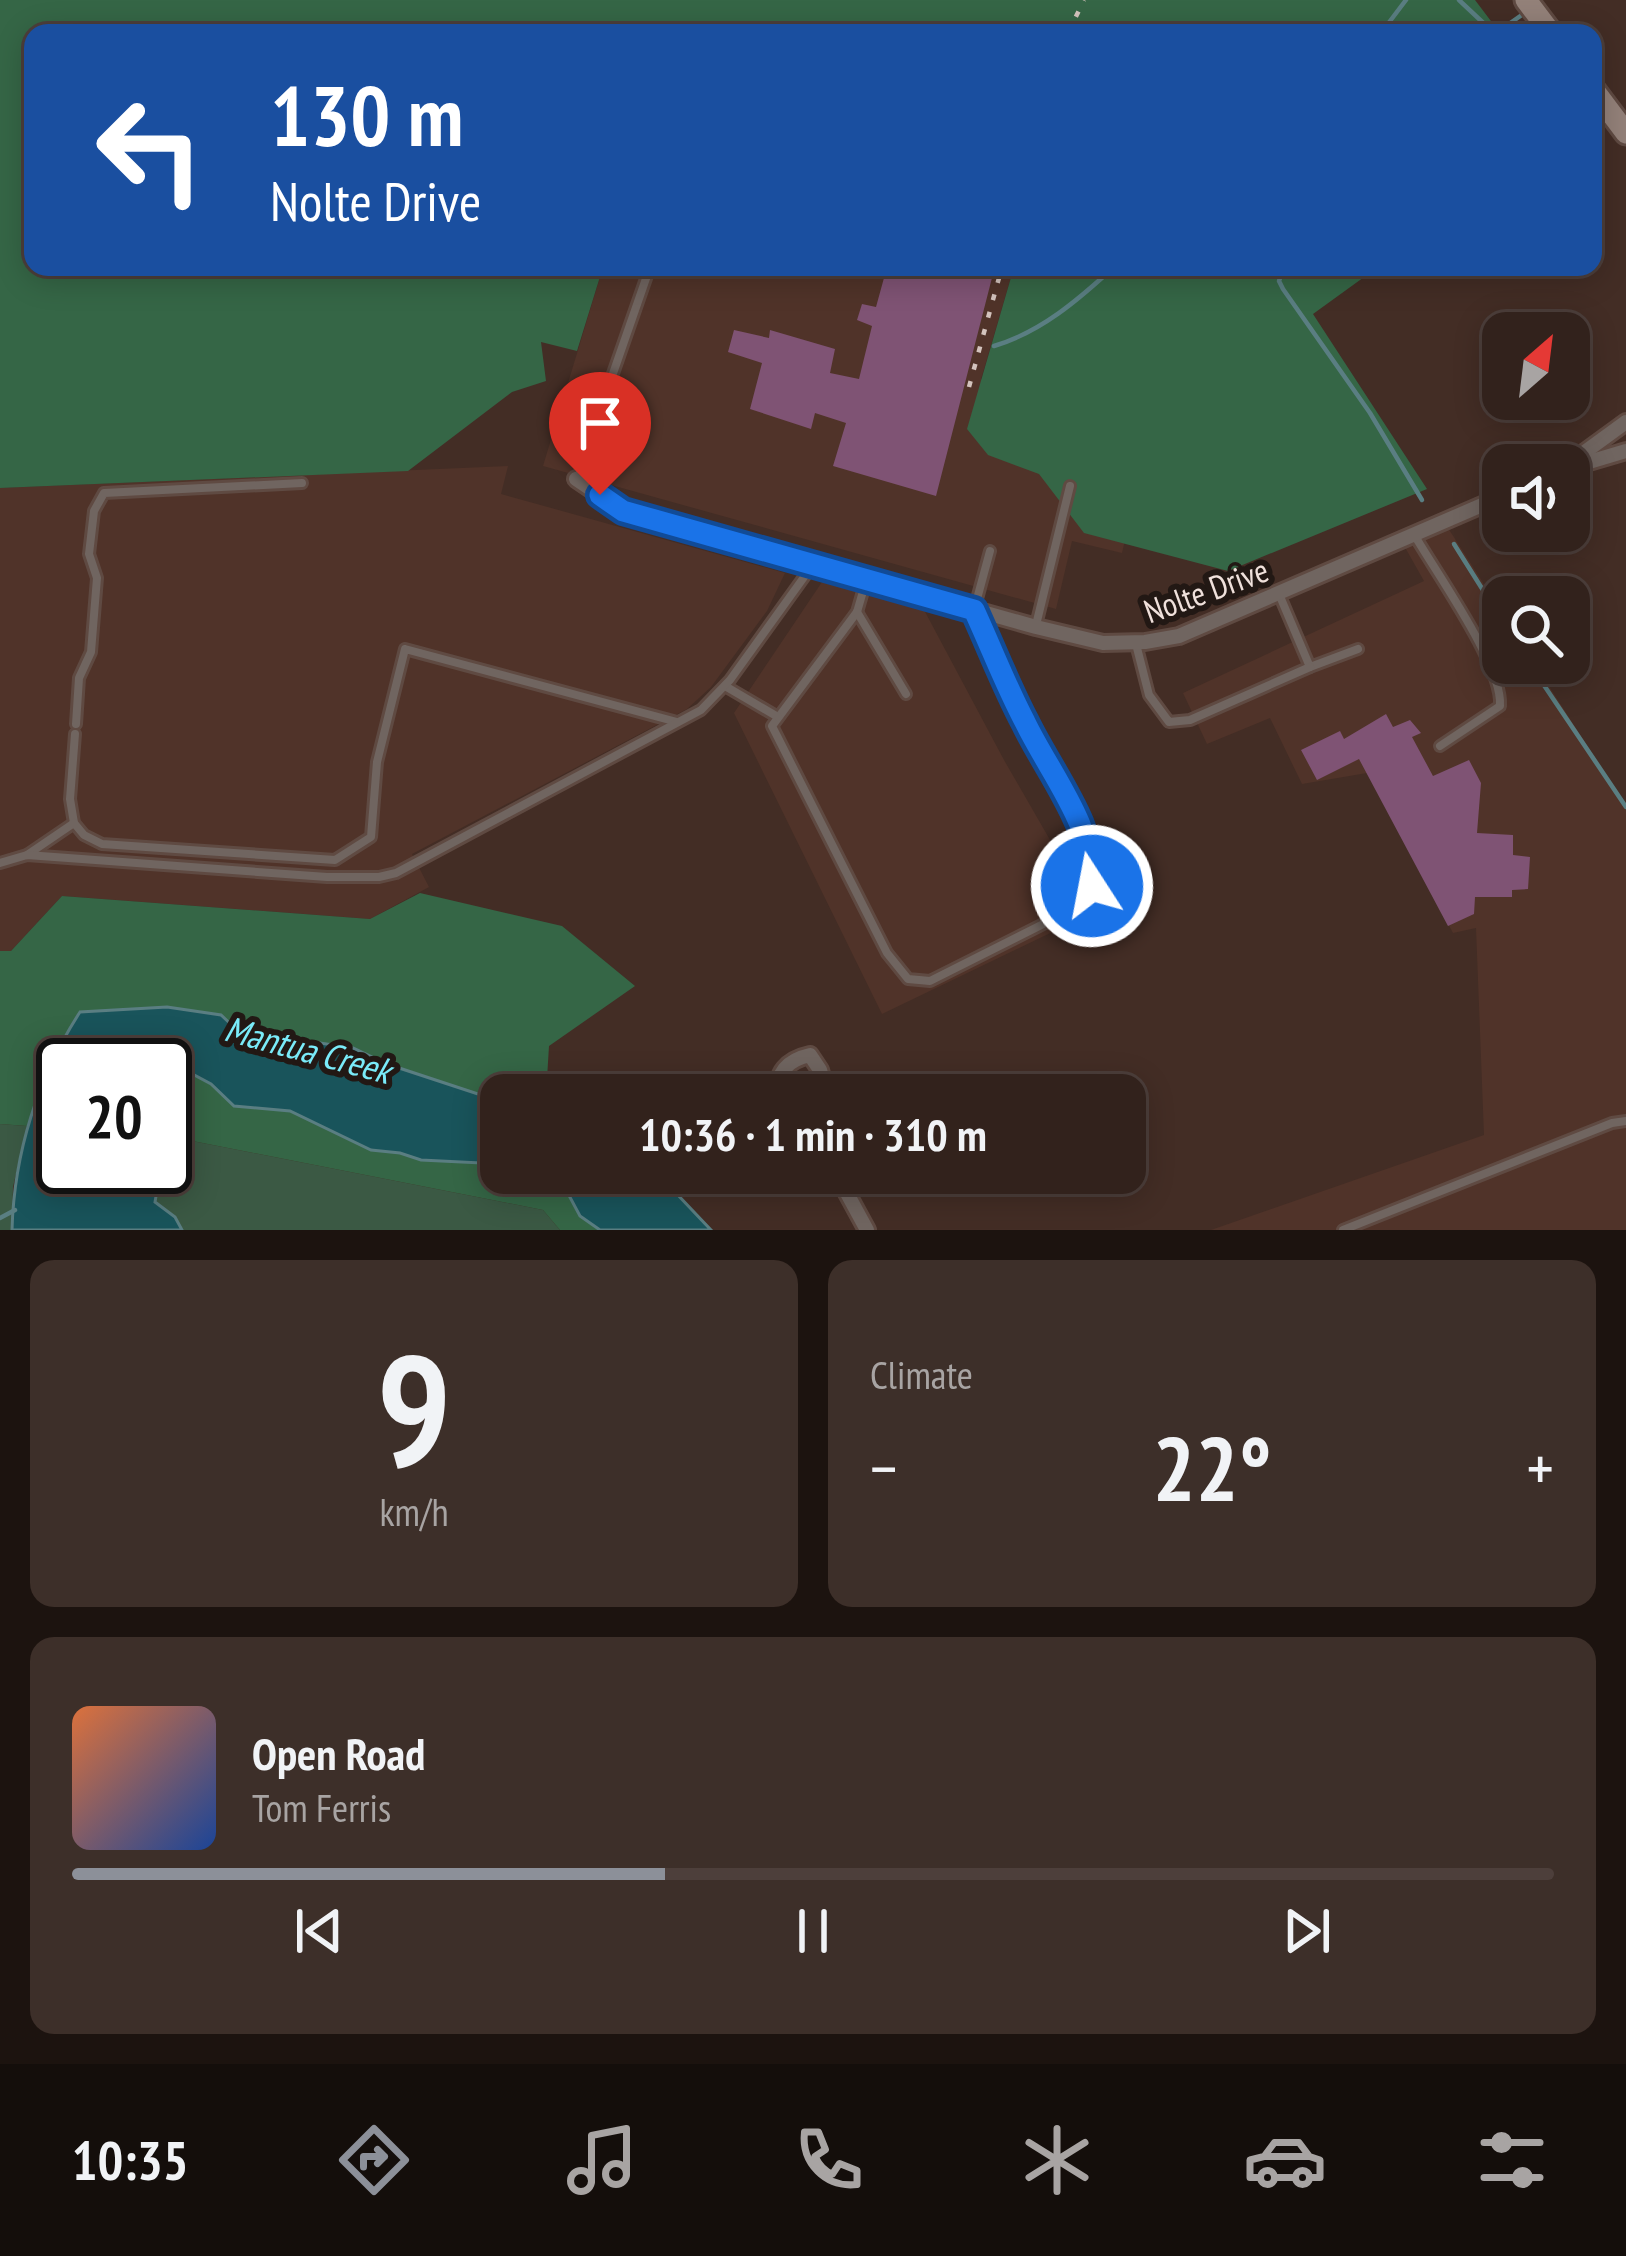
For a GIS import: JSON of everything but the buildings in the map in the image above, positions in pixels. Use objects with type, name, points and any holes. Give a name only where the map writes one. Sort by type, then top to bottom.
[{"type":"main road","points":[[1526,0],[1544,24]]},
{"type":"main road","points":[[1602,101],[1626,133]]},
{"type":"street","points":[[1590,449],[1626,422]]},
{"type":"street","points":[[1590,460],[1626,451]]},
{"type":"street","name":"Nolte Drive","points":[[576,479],[623,511],[1103,643],[1179,636],[1482,506]]},
{"type":"street","points":[[781,1074],[794,1059],[810,1055],[820,1074]]},
{"type":"street","points":[[847,1194],[867,1230]]},
{"type":"lane","points":[[576,479],[593,448],[647,276]]},
{"type":"lane","points":[[302,483],[104,493],[94,511],[89,554],[98,578],[91,652],[79,678],[70,799],[74,823],[84,835],[102,844],[334,860],[348,854],[371,837],[377,762],[405,649],[678,722]]},
{"type":"lane","points":[[1036,627],[1070,486]]},
{"type":"lane","points":[[1415,536],[1501,691],[1500,706],[1440,746]]},
{"type":"lane","points":[[866,581],[857,612],[772,726],[887,952],[908,979],[930,981],[1084,904],[1092,886],[1093,862],[1078,820],[1024,721],[974,610],[990,551]]},
{"type":"lane","points":[[0,862],[27,855],[327,878],[379,878],[396,873],[701,710],[812,566]]},
{"type":"lane","points":[[1279,594],[1310,668]]},
{"type":"lane","points":[[857,612],[906,694]]},
{"type":"lane","points":[[1136,643],[1149,695],[1169,722],[1190,719],[1358,649]]},
{"type":"lane","points":[[724,686],[778,717]]},
{"type":"lane","points":[[27,855],[74,823]]},
{"type":"lane","points":[[1343,1230],[1626,1121]]},
{"type":"shaded area","points":[[600,276],[1011,276],[981,379],[1142,467],[1122,553],[1072,541],[1056,609],[543,466]]},
{"type":"shaded area","points":[[508,466],[501,494],[785,573],[767,611],[711,687],[687,709],[412,854],[429,887],[370,919],[62,896],[10,952],[0,951],[0,488]]},
{"type":"shaded area","points":[[1441,517],[1482,581],[1482,684],[1548,684],[1626,806],[1626,1230],[1211,1230],[1484,1135],[1476,928],[1453,933],[1367,773],[1302,784],[1270,718],[1207,744],[1183,693],[1424,581],[1398,535]]},
{"type":"shaded area","points":[[822,582],[923,608],[1092,913],[882,1014],[734,713]]},
{"type":"green space","points":[[0,0],[1475,0],[1493,24],[24,24],[24,276],[600,276],[577,351],[541,342],[546,381],[512,392],[408,471],[0,488]]},
{"type":"green space","points":[[1011,276],[1366,276],[1313,314],[1427,489],[1228,571],[1084,533],[1039,474],[988,455],[967,429]]},
{"type":"green space","points":[[420,893],[562,926],[635,986],[549,1046],[547,1074],[480,1074],[480,1095],[353,1048],[283,1045],[167,1007],[80,1012],[63,1038],[36,1038],[36,1103],[27,1126],[0,1124],[0,951],[11,951],[62,896],[370,919]]},
{"type":"green space","points":[[192,1074],[234,1106],[290,1111],[371,1150],[421,1160],[480,1163],[480,1194],[568,1194],[580,1216],[600,1230],[560,1230],[543,1210],[192,1141]]},
{"type":"green space","points":[[0,1124],[27,1126],[13,1187],[12,1230],[0,1230]]},
{"type":"green space","points":[[192,1141],[543,1210],[560,1230],[182,1230],[175,1217],[155,1203],[156,1194],[192,1194]]},
{"type":"water","name":"Mantua Creek","points":[[167,1007],[221,1015],[236,1029],[283,1045],[353,1048],[480,1095],[480,1163],[421,1160],[371,1150],[290,1111],[234,1106],[192,1074],[192,1038],[64,1038],[80,1012]]},
{"type":"water","points":[[36,1102],[36,1194],[156,1194],[155,1202],[175,1217],[182,1230],[12,1230]]},
{"type":"water","points":[[568,1194],[677,1194],[711,1230],[600,1230],[580,1216]]},
{"type":"waterway","points":[[1388,24],[1406,0]]},
{"type":"waterway","points":[[1459,0],[1484,24]]},
{"type":"waterway","points":[[1509,24],[1526,12]]},
{"type":"waterway","points":[[994,346],[1043,324],[1104,276]]},
{"type":"waterway","points":[[1281,276],[1283,289],[1370,413],[1422,500]]},
{"type":"waterway","points":[[1454,544],[1482,589]]},
{"type":"waterway","points":[[1543,684],[1626,807]]},
{"type":"waterway","points":[[0,1218],[15,1210]]},
{"type":"railway","points":[[1072,24],[1084,0]]},
{"type":"railway","points":[[969,387],[1000,276]]},
{"type":"route","points":[[600,495],[623,511],[974,610],[1024,721],[1078,820],[1093,862],[1092,886]]}]
